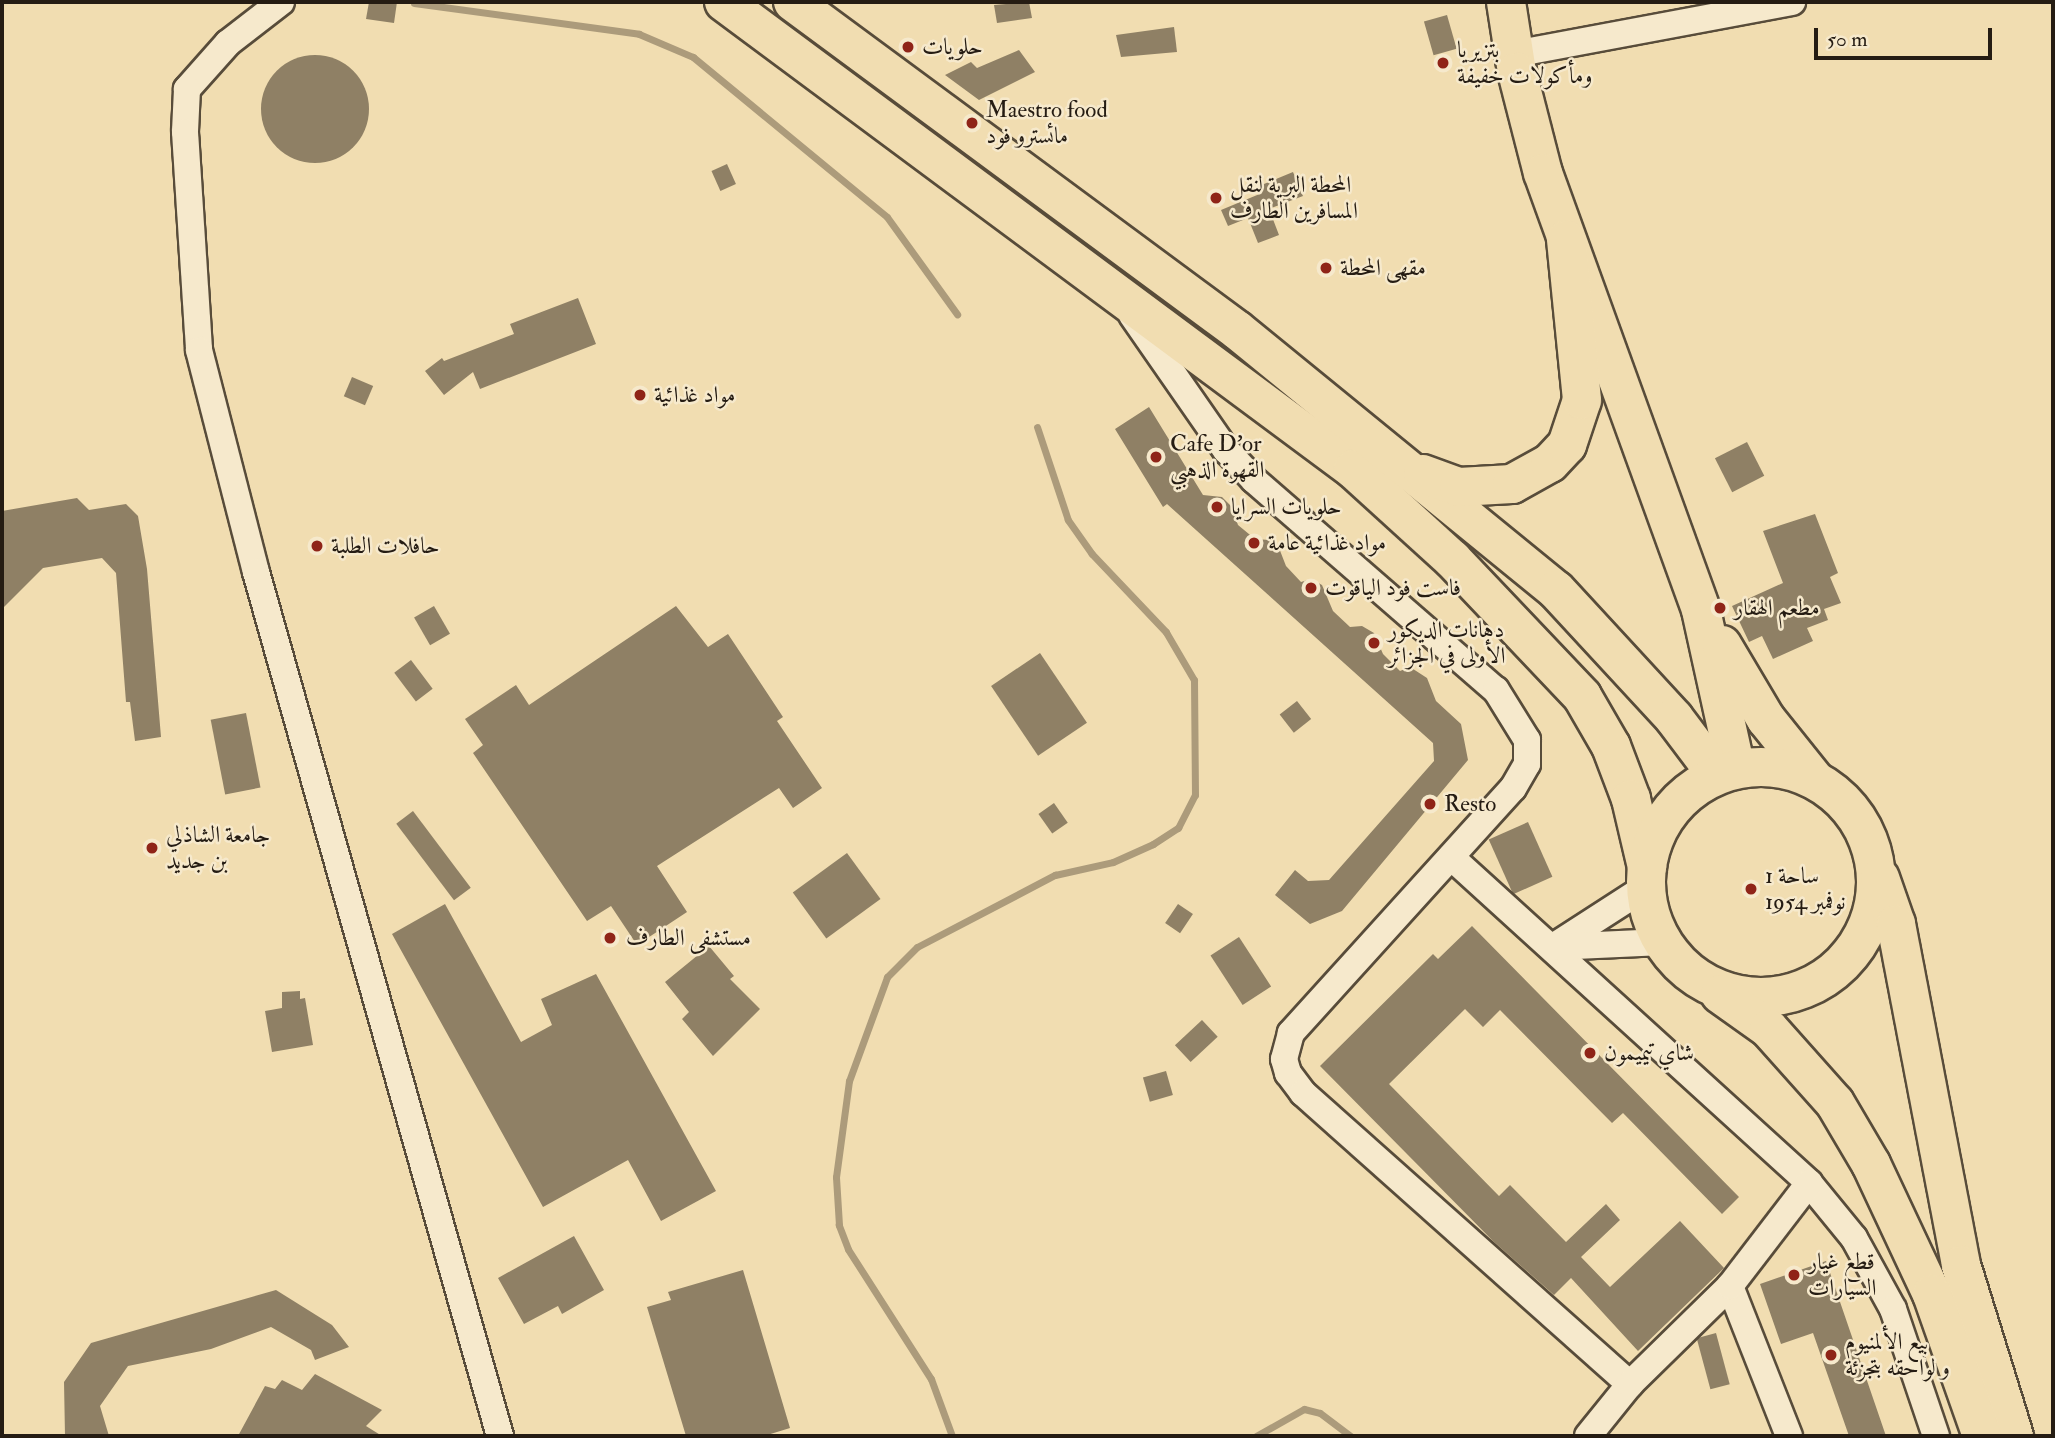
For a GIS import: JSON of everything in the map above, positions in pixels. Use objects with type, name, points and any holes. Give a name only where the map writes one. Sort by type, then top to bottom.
[{"type":"main road","points":[[724,2],[1123,302],[1353,469],[1452,559],[1582,696],[1611,746],[1631,799],[1646,877],[1663,942],[1687,971],[1769,1029],[1835,1103],[1871,1164],[1932,1294],[1982,1436]]},
{"type":"main road","points":[[793,2],[1226,322],[1426,476],[1459,487],[1512,484],[1550,463],[1577,424],[1582,400],[1566,240]]},
{"type":"main road","points":[[1506,2],[1514,54],[1543,173],[1701,610],[1766,719],[1815,780],[1846,805],[1873,857],[1896,924],[1961,1265],[2014,1436]]},
{"type":"main road","points":[[1363,429],[1556,590],[1727,772]]},
{"type":"main road","points":[[1701,610],[1727,772]]},
{"type":"main road","points":[[1646,877],[1670,811],[1727,772],[1776,768],[1815,780]]},
{"type":"main road","points":[[1704,983],[1742,996],[1783,996],[1803,990],[1838,969],[1863,937],[1871,918],[1876,888],[1873,857]]},
{"type":"street","points":[[281,2],[228,43],[187,89],[185,132],[199,350],[256,572],[500,1436]]},
{"type":"street","points":[[1514,54],[1792,2]]},
{"type":"street","points":[[1123,302],[1226,450],[1254,480],[1496,690],[1518,719],[1527,740],[1527,764],[1513,788],[1291,1033],[1284,1059],[1288,1073],[1303,1093],[1630,1384]]},
{"type":"street","points":[[1451,857],[1553,947],[1809,1183],[1854,1238],[1893,1310],[1936,1436]]},
{"type":"street","points":[[1553,947],[1646,877]]},
{"type":"street","points":[[1553,947],[1663,942]]},
{"type":"street","points":[[1588,1436],[1630,1384],[1730,1286],[1809,1183]]},
{"type":"street","points":[[1730,1286],[1789,1436]]},
{"type":"building","points":[[369,2],[397,2],[394,23],[366,19]]},
{"type":"building","points":[[1029,2],[1032,18],[997,23],[994,5]]},
{"type":"building","points":[[1447,15],[1457,49],[1434,55],[1424,22]]},
{"type":"building","points":[[1174,27],[1177,52],[1121,57],[1116,35]]},
{"type":"building","points":[[1019,50],[1035,72],[979,100],[945,75],[971,62],[977,68]]},
{"type":"building","points":[[315,55],[336,59],[353,71],[365,88],[369,109],[365,130],[353,147],[336,159],[315,163],[294,159],[277,147],[265,130],[261,109],[265,88],[277,71],[294,59]]},
{"type":"building","points":[[727,164],[736,184],[720,191],[711,171]]},
{"type":"building","points":[[1293,172],[1303,196],[1269,209],[1279,235],[1258,243],[1248,218],[1228,226],[1221,210],[1262,193],[1259,186]]},
{"type":"building","points":[[578,298],[596,344],[480,389],[473,372],[444,395],[425,371],[442,358],[444,361],[514,334],[510,324]]},
{"type":"building","points":[[352,377],[373,386],[365,405],[344,396]]},
{"type":"building","points":[[1149,407],[1203,495],[1222,497],[1232,507],[1238,525],[1255,539],[1270,540],[1279,548],[1286,566],[1301,582],[1311,579],[1322,585],[1333,611],[1350,627],[1362,626],[1374,633],[1383,654],[1400,671],[1410,667],[1427,678],[1436,701],[1461,724],[1468,760],[1342,911],[1310,924],[1275,895],[1295,870],[1308,881],[1329,880],[1434,761],[1433,743],[1167,504],[1163,507],[1115,429]]},
{"type":"building","points":[[1747,442],[1764,476],[1732,492],[1715,458]]},
{"type":"building","points":[[77,498],[89,510],[126,504],[138,516],[147,569],[161,737],[135,741],[130,702],[126,702],[116,573],[102,558],[43,568],[2,609],[2,511]]},
{"type":"building","points":[[1815,514],[1838,573],[1830,577],[1841,603],[1824,609],[1828,620],[1807,628],[1813,641],[1773,659],[1762,636],[1749,642],[1732,606],[1783,583],[1763,531]]},
{"type":"building","points":[[434,606],[450,634],[430,645],[414,618]]},
{"type":"building","points":[[676,606],[708,647],[728,634],[783,717],[777,721],[822,788],[793,808],[779,788],[657,866],[687,912],[637,945],[611,906],[587,921],[473,753],[483,745],[465,719],[516,685],[529,705]]},
{"type":"building","points":[[1040,653],[1087,723],[1038,756],[991,686]]},
{"type":"building","points":[[411,660],[433,689],[416,701],[394,673]]},
{"type":"building","points":[[1297,701],[1311,719],[1294,733],[1280,715]]},
{"type":"building","points":[[246,713],[261,788],[225,794],[211,720]]},
{"type":"building","points":[[1054,803],[1068,823],[1052,834],[1038,814]]},
{"type":"building","points":[[413,811],[471,888],[454,900],[396,824]]},
{"type":"building","points":[[1528,822],[1552,877],[1513,894],[1489,839]]},
{"type":"building","points":[[847,853],[881,899],[826,938],[793,892]]},
{"type":"building","points":[[445,904],[521,1042],[552,1025],[541,999],[596,974],[716,1191],[661,1221],[628,1160],[543,1207],[392,934]]},
{"type":"building","points":[[1178,904],[1193,914],[1180,933],[1165,923]]},
{"type":"building","points":[[1472,926],[1739,1197],[1722,1214],[1623,1113],[1612,1123],[1500,1010],[1483,1027],[1465,1009],[1389,1084],[1499,1196],[1510,1185],[1566,1242],[1606,1204],[1620,1220],[1581,1257],[1610,1287],[1680,1221],[1724,1268],[1638,1351],[1571,1278],[1554,1295],[1493,1241],[1320,1066],[1433,954],[1438,959]]},
{"type":"building","points":[[1239,937],[1271,986],[1243,1005],[1210,956]]},
{"type":"building","points":[[709,946],[734,976],[730,979],[760,1009],[713,1056],[682,1019],[689,1012],[665,982]]},
{"type":"building","points":[[300,991],[300,999],[305,998],[313,1045],[272,1052],[265,1011],[282,1008],[282,992]]},
{"type":"building","points":[[1202,1020],[1218,1037],[1191,1062],[1175,1045]]},
{"type":"building","points":[[1166,1071],[1173,1095],[1150,1102],[1143,1078]]},
{"type":"building","points":[[574,1236],[604,1290],[562,1314],[558,1306],[524,1324],[498,1278]]},
{"type":"building","points":[[1826,1261],[1886,1436],[1849,1436],[1813,1333],[1781,1344],[1760,1284]]},
{"type":"building","points":[[743,1270],[790,1428],[764,1436],[686,1436],[647,1307],[671,1300],[668,1292]]},
{"type":"building","points":[[276,1290],[332,1325],[349,1347],[315,1360],[311,1350],[271,1327],[211,1349],[128,1366],[100,1406],[109,1436],[65,1436],[64,1382],[91,1343]]},
{"type":"building","points":[[1716,1333],[1730,1384],[1710,1389],[1697,1338]]},
{"type":"building","points":[[315,1374],[382,1410],[366,1426],[382,1436],[238,1436],[265,1386],[275,1389],[282,1380],[302,1390]]},
{"type":"waterway","points":[[414,3],[639,34],[693,57],[887,217],[957,314]]},
{"type":"waterway","points":[[952,1436],[931,1379],[848,1249],[839,1225],[836,1177],[849,1081],[887,977],[917,947],[1055,875],[1113,862],[1153,844],[1178,828],[1195,795],[1194,680],[1166,632],[1092,554],[1068,520],[1037,427]]},
{"type":"waterway","points":[[1256,1436],[1304,1409],[1320,1413],[1351,1436]]},
{"type":"place","name":"حلويات","points":[[908,47]]},
{"type":"place","name":"بتزيريا ومأكولات خفيفة","points":[[1443,63]]},
{"type":"place","name":"Maestro food مائسترو فود","points":[[972,123]]},
{"type":"place","name":"المحطة البرية لنقل المسافرين الطارف","points":[[1216,198]]},
{"type":"place","name":"مقهى المحطة","points":[[1326,268]]},
{"type":"place","name":"مواد غذائية","points":[[640,395]]},
{"type":"place","name":"Cafe D'or القهوة الذهبي","points":[[1156,457]]},
{"type":"place","name":"حلويات السرايا","points":[[1217,507]]},
{"type":"place","name":"مواد غذائية عامة","points":[[1254,543]]},
{"type":"place","name":"حافلات الطلبة","points":[[317,546]]},
{"type":"place","name":"فاست فود الياقوت","points":[[1311,588]]},
{"type":"place","name":"مطعم الهقار","points":[[1720,608]]},
{"type":"place","name":"دهانات الديكور الأولى في الجزائر","points":[[1374,643]]},
{"type":"place","name":"Resto","points":[[1430,804]]},
{"type":"place","name":"جامعة الشاذلي بن جديد","points":[[152,848]]},
{"type":"place","name":"ساحة 1 نوفمبر 1954","points":[[1751,889]]},
{"type":"place","name":"مستشفى الطارف","points":[[610,938]]},
{"type":"place","name":"شاي تيميمون","points":[[1590,1053]]},
{"type":"place","name":"قطع غيار السيارات","points":[[1794,1275]]},
{"type":"place","name":"بيع الألمنيوم و لواحقه بتجزئة","points":[[1831,1355]]}]
